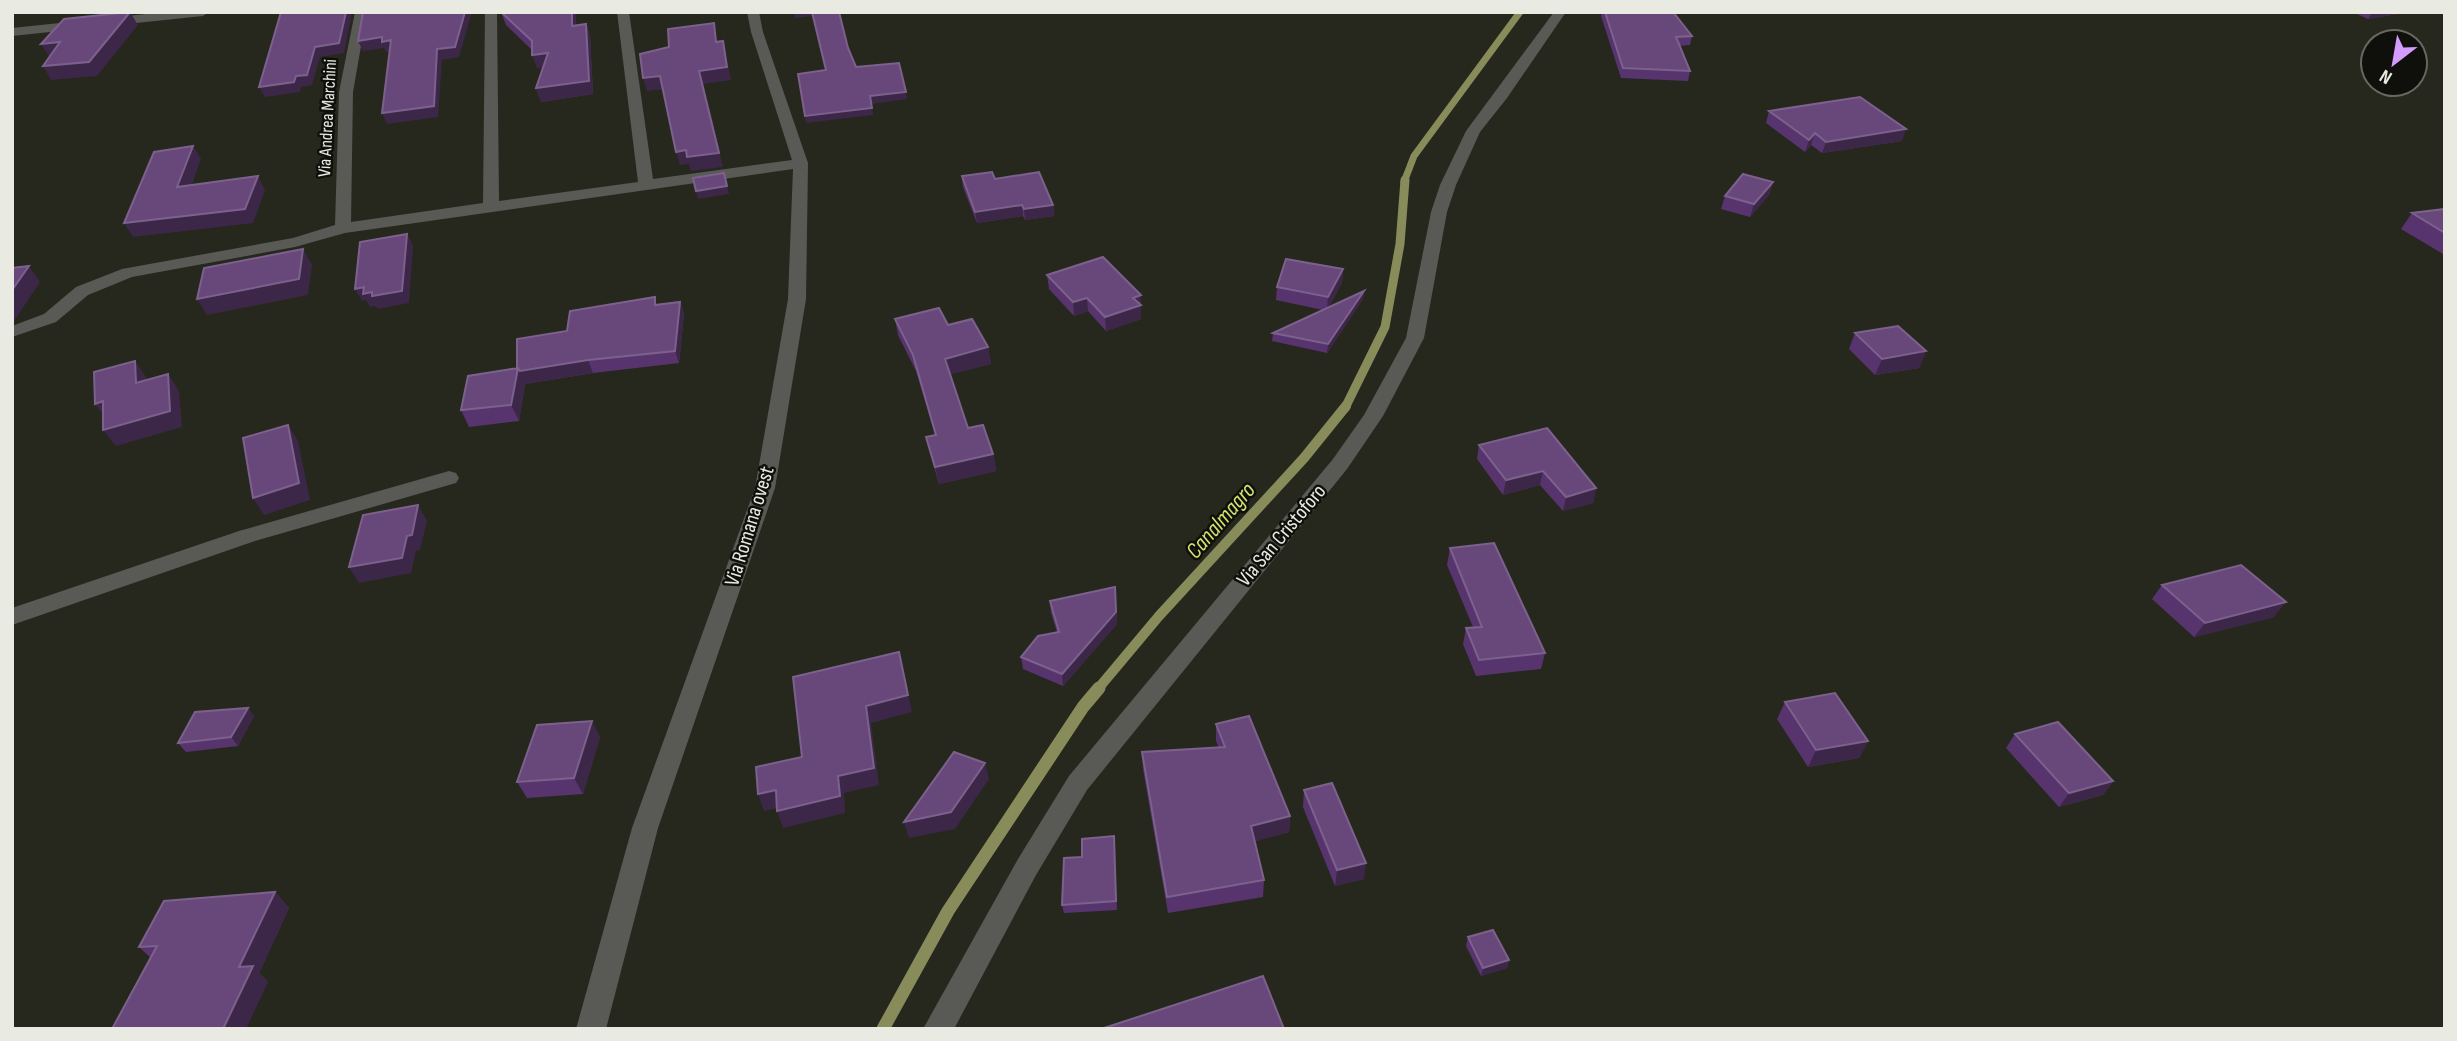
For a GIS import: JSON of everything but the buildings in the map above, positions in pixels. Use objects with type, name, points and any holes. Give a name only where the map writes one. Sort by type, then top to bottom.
[{"type":"street","points":[[12,32],[204,12]]},
{"type":"street","name":"Via Andrea Marchini","points":[[343,228],[345,111],[351,47],[361,12]]},
{"type":"street","points":[[491,12],[491,207]]},
{"type":"street","points":[[623,12],[646,185]]},
{"type":"street","name":"Via Romana ovest","points":[[591,1029],[645,828],[765,488],[797,299],[801,163],[757,32],[753,12]]},
{"type":"street","name":"Via San Cristoforo","points":[[938,1029],[1027,867],[1078,783],[1340,464],[1373,416],[1415,338],[1439,212],[1448,185],[1473,131],[1503,95],[1560,12]]},
{"type":"street","points":[[12,332],[50,318],[82,291],[128,273],[295,242],[343,228],[801,163]]},
{"type":"street","points":[[12,617],[247,536],[449,478]]},
{"type":"waterway","name":"Canalmagro","points":[[1404,182],[1414,156],[1520,12]]},
{"type":"waterway","name":"Canalmagro","points":[[1346,406],[1385,327],[1400,244],[1405,180]]},
{"type":"waterway","name":"Canalmagro","points":[[1097,690],[1159,616],[1304,458],[1346,406]]},
{"type":"waterway","name":"Canalmagro","points":[[883,1029],[948,911],[1083,707],[1099,688]]}]
